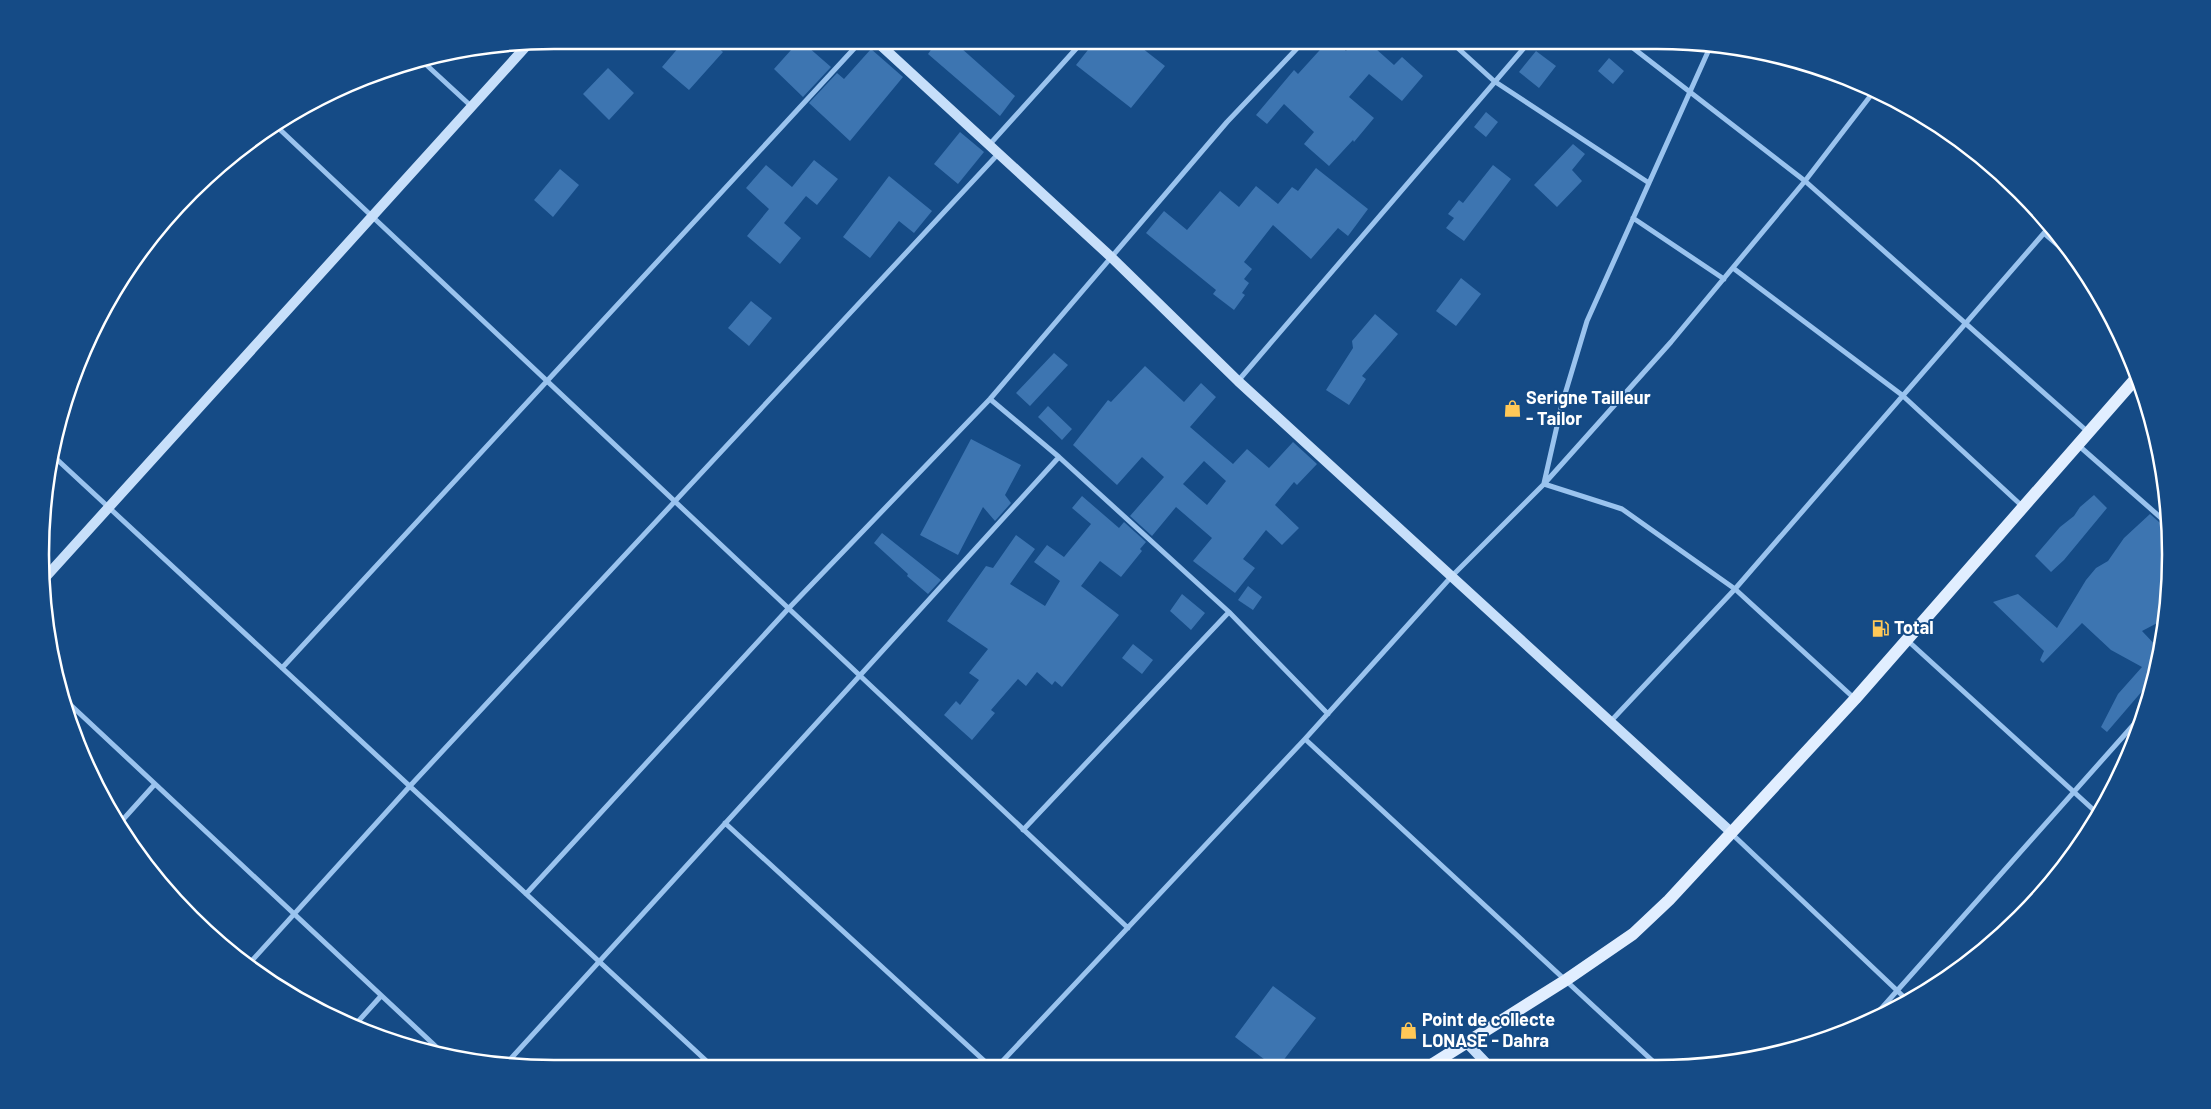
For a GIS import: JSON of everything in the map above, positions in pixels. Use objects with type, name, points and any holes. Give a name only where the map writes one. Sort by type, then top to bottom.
[{"type":"main road","points":[[1439,1060],[1566,980],[1633,934],[1669,900],[1855,699],[2022,506],[2132,383]]},
{"type":"street","points":[[282,668],[854,49]]},
{"type":"street","points":[[885,49],[1112,256],[1238,381],[1611,721],[1732,833],[1902,996]]},
{"type":"street","points":[[990,144],[1075,49]]},
{"type":"street","points":[[526,894],[788,608],[990,399],[1227,122],[1296,49]]},
{"type":"street","points":[[1459,49],[1494,81],[1649,182]]},
{"type":"street","points":[[1238,381],[1523,49]]},
{"type":"street","points":[[1634,49],[1805,180],[2089,432]]},
{"type":"street","points":[[50,573],[523,50]]},
{"type":"street","points":[[1544,484],[1576,355],[1588,321],[1708,52]]},
{"type":"street","points":[[427,65],[472,107]]},
{"type":"street","points":[[1005,1060],[1305,739],[1452,576],[1544,484],[1671,342],[1724,279],[1870,96]]},
{"type":"street","points":[[280,130],[1128,928]]},
{"type":"street","points":[[253,960],[410,786],[999,153]]},
{"type":"street","points":[[1633,218],[1724,279]]},
{"type":"street","points":[[1611,721],[1735,589],[2044,233],[2053,241]]},
{"type":"street","points":[[1733,268],[1902,396],[2022,506]]},
{"type":"street","points":[[990,399],[1059,457],[1230,612],[1328,714]]},
{"type":"street","points":[[2078,444],[2161,517]]},
{"type":"street","points":[[511,1058],[1059,457]]},
{"type":"street","points":[[57,460],[705,1060]]},
{"type":"street","points":[[1544,484],[1622,509],[1735,589],[1855,699]]},
{"type":"street","points":[[1023,830],[1230,612]]},
{"type":"street","points":[[1907,640],[2093,809]]},
{"type":"street","points":[[73,707],[435,1046]]},
{"type":"street","points":[[1884,1006],[2131,727]]},
{"type":"street","points":[[1305,739],[1652,1060]]},
{"type":"street","points":[[124,818],[155,784]]},
{"type":"street","points":[[726,823],[983,1060]]},
{"type":"street","points":[[359,1021],[381,996]]},
{"type":"street","points":[[1467,1043],[1483,1060]]},
{"type":"building","points":[[677,49],[720,49],[723,52],[689,90],[662,67]]},
{"type":"building","points":[[792,49],[810,49],[831,67],[803,97],[774,69]]},
{"type":"building","points":[[871,49],[903,77],[850,141],[809,103],[837,73],[844,79]]},
{"type":"building","points":[[932,49],[962,49],[1015,96],[1000,116],[928,54]]},
{"type":"building","points":[[1089,49],[1143,49],[1165,66],[1131,108],[1076,65]]},
{"type":"building","points":[[1321,49],[1344,49],[1346,51],[1348,49],[1376,49],[1394,65],[1402,57],[1423,76],[1402,101],[1369,74],[1349,97],[1374,118],[1354,142],[1353,140],[1329,166],[1304,144],[1314,132],[1284,104],[1267,124],[1256,115],[1294,70],[1298,74]]},
{"type":"building","points":[[1536,51],[1556,66],[1539,88],[1519,72]]},
{"type":"building","points":[[1609,58],[1624,71],[1613,84],[1598,71]]},
{"type":"building","points":[[608,68],[634,93],[609,120],[583,94]]},
{"type":"building","points":[[1486,112],[1498,122],[1486,137],[1474,127]]},
{"type":"building","points":[[960,132],[984,152],[958,184],[934,164]]},
{"type":"building","points":[[1573,144],[1585,154],[1572,170],[1582,181],[1557,207],[1534,185]]},
{"type":"building","points":[[814,160],[838,179],[817,205],[806,196],[784,223],[801,238],[780,264],[747,236],[769,209],[746,188],[766,165],[792,187]]},
{"type":"building","points":[[1493,165],[1511,179],[1464,241],[1446,228],[1454,218],[1448,214],[1459,200],[1463,203]]},
{"type":"building","points":[[1316,168],[1368,209],[1348,236],[1338,228],[1311,259],[1273,225],[1244,262],[1252,269],[1244,279],[1249,283],[1242,293],[1245,295],[1234,310],[1213,294],[1216,290],[1146,233],[1164,211],[1187,230],[1220,191],[1239,207],[1256,186],[1278,204],[1292,187],[1298,191]]},
{"type":"building","points":[[560,169],[579,185],[553,217],[534,200]]},
{"type":"building","points":[[889,176],[932,211],[914,233],[899,221],[870,258],[843,237]]},
{"type":"building","points":[[1461,278],[1481,294],[1456,326],[1436,311]]},
{"type":"building","points":[[751,301],[772,318],[749,346],[728,328]]},
{"type":"building","points":[[1375,314],[1398,334],[1362,376],[1366,379],[1349,405],[1326,390],[1353,348],[1352,341]]},
{"type":"building","points":[[1054,353],[1068,365],[1030,406],[1016,393]]},
{"type":"building","points":[[1145,366],[1184,402],[1201,383],[1216,397],[1190,427],[1233,464],[1247,449],[1269,468],[1293,442],[1317,464],[1297,485],[1294,482],[1275,505],[1299,528],[1282,545],[1266,530],[1243,559],[1255,568],[1235,593],[1193,561],[1212,538],[1176,507],[1152,536],[1130,516],[1164,477],[1142,457],[1117,485],[1073,445],[1108,400],[1111,402]],"holes":[[[1204,461],[1226,481],[1207,505],[1183,484]]]},
{"type":"building","points":[[1048,406],[1072,429],[1062,440],[1038,417]]},
{"type":"building","points":[[971,439],[1021,465],[1005,495],[1011,503],[995,521],[983,507],[958,555],[920,535]]},
{"type":"building","points":[[2094,495],[2107,508],[2064,560],[2051,572],[2035,556],[2060,527],[2074,516],[2080,507]]},
{"type":"building","points":[[1082,496],[1119,528],[1124,522],[1146,542],[1140,549],[1142,551],[1121,577],[1100,561],[1081,586],[1119,615],[1062,687],[1055,681],[1052,685],[1037,672],[1026,686],[1018,679],[991,710],[995,713],[972,740],[944,715],[956,701],[960,705],[979,680],[969,673],[988,649],[947,621],[986,566],[993,568],[1016,535],[1035,549],[1010,584],[1045,606],[1060,581],[1034,562],[1047,545],[1064,557],[1091,524],[1072,508]]},
{"type":"building","points":[[2150,514],[2161,524],[2161,588],[2158,623],[2142,631],[2154,644],[2144,689],[2107,732],[2101,727],[2118,694],[2142,667],[2111,650],[2082,623],[2043,663],[2040,660],[2044,651],[1993,602],[2018,594],[2057,628],[2086,580],[2096,568],[2108,561],[2124,538]]},
{"type":"building","points":[[882,533],[941,580],[928,594],[874,543]]},
{"type":"building","points":[[1248,586],[1262,597],[1253,610],[1238,600]]},
{"type":"building","points":[[1182,594],[1205,613],[1191,630],[1170,611]]},
{"type":"building","points":[[1133,644],[1153,660],[1142,674],[1122,658]]},
{"type":"building","points":[[1273,986],[1316,1018],[1284,1060],[1265,1060],[1235,1037]]},
{"type":"place","name":"Serigne Tailleur - Tailor","points":[[1512,408]]},
{"type":"place","name":"Total","points":[[1880,628]]},
{"type":"place","name":"Point de collecte LONASE - Dahra","points":[[1408,1030]]}]
